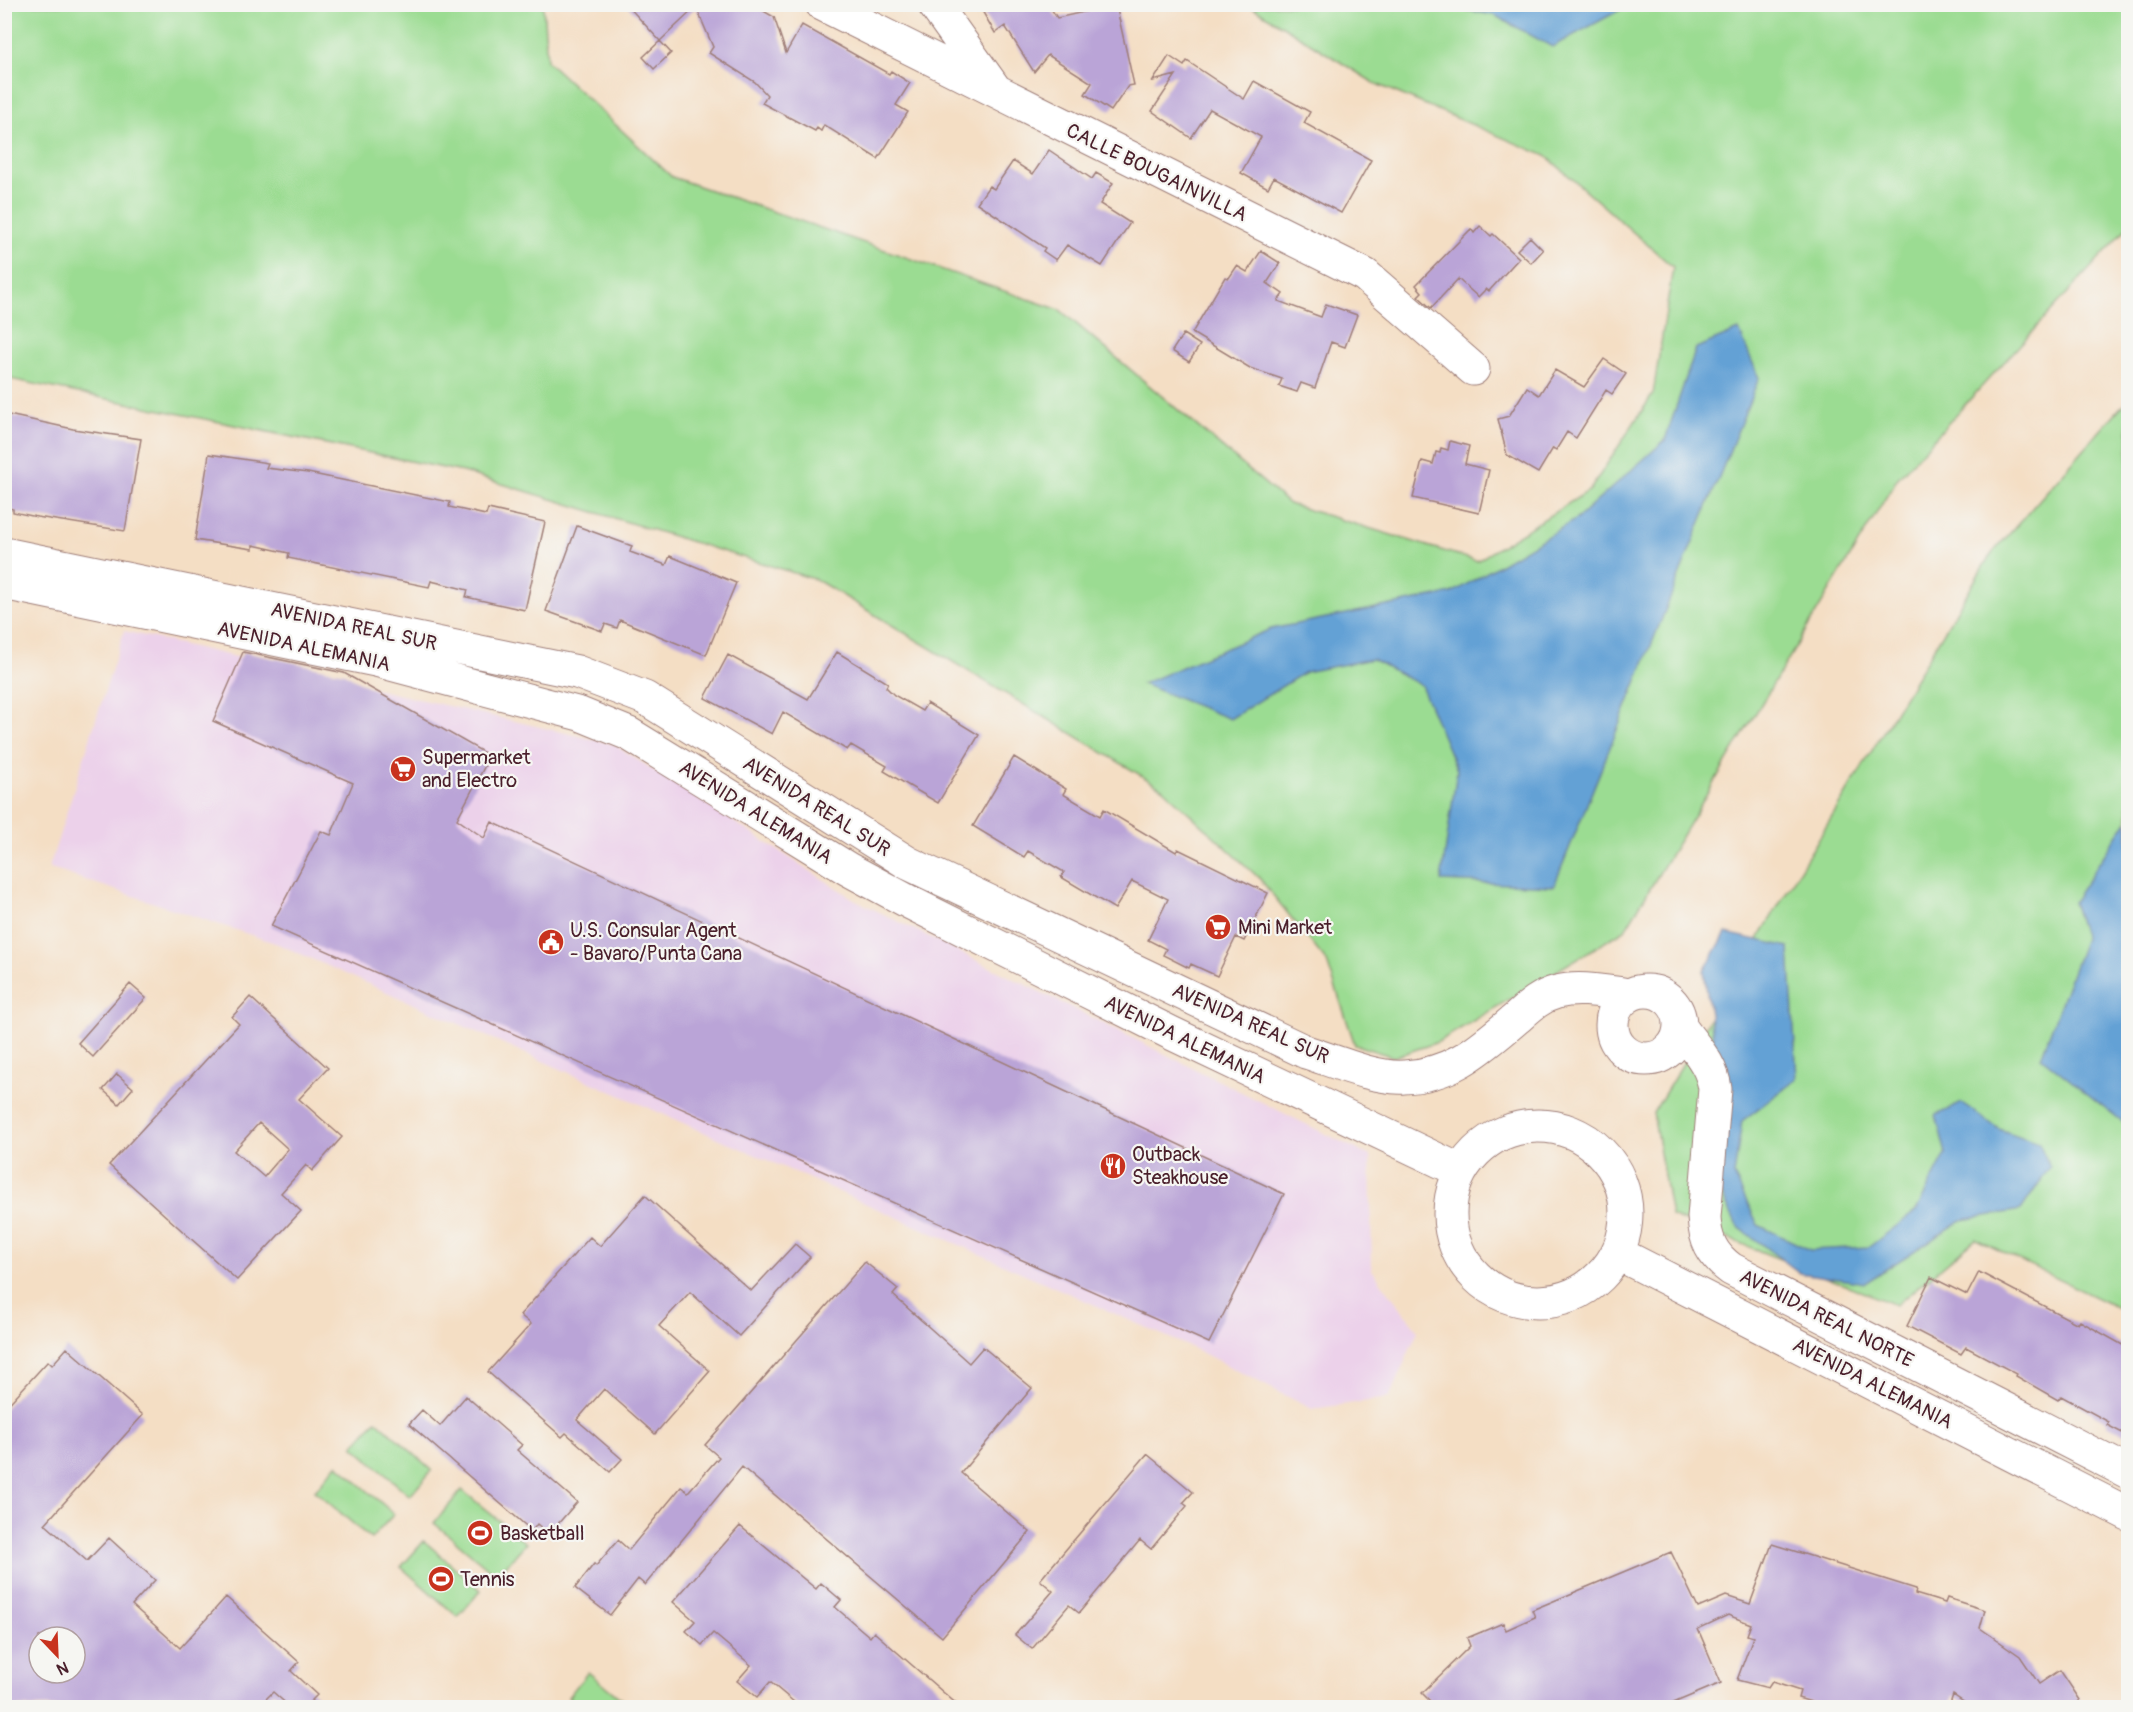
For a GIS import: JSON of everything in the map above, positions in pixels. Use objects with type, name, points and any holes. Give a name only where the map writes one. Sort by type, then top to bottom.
[{"type":"street","name":"CALLE BOUGAINVILLA","points":[[822,4],[1365,275],[1473,369]]},
{"type":"street","points":[[934,4],[997,92]]},
{"type":"street","name":"AVENIDA REAL SUR","points":[[4,554],[577,672],[645,698],[908,862],[1306,1052],[1358,1069],[1401,1078],[1432,1074],[1461,1063],[1539,999],[1571,989],[1588,990],[1621,1006]]},
{"type":"street","name":"AVENIDA ALEMANIA","points":[[4,583],[376,660],[580,714],[629,734],[848,868],[911,903],[1171,1034],[1461,1172]]},
{"type":"street","points":[[1641,991],[1664,996],[1679,1014],[1683,1044],[1651,1059],[1628,1055],[1614,1038],[1621,1006],[1641,991]]},
{"type":"street","name":"AVENIDA REAL NORTE","points":[[1683,1044],[1713,1076],[1715,1089],[1704,1217],[1705,1232],[1719,1259],[1731,1269],[2128,1472]]},
{"type":"street","points":[[1545,1126],[1569,1131],[1594,1146],[1611,1163],[1622,1184],[1626,1219],[1625,1231],[1617,1253],[1603,1274],[1584,1289],[1562,1299],[1537,1302],[1513,1298],[1487,1286],[1468,1269],[1456,1246],[1451,1213],[1452,1196],[1461,1172],[1476,1152],[1496,1137],[1520,1128],[1545,1126]]},
{"type":"street","name":"AVENIDA ALEMANIA","points":[[1617,1253],[2128,1514]]},
{"type":"shaded area","points":[[124,631],[613,744],[857,901],[1370,1156],[1372,1270],[1418,1331],[1389,1398],[1312,1409],[1199,1351],[278,944],[49,868]]},
{"type":"green space","points":[[4,5],[543,5],[547,61],[672,177],[1060,310],[1289,504],[1477,561],[1590,490],[1653,394],[1673,267],[1546,156],[1374,83],[1249,5],[2128,5],[2128,227],[1897,479],[1625,930],[1438,1042],[1394,1057],[1355,1045],[1327,962],[1260,879],[1162,788],[817,580],[463,472],[5,378]]},
{"type":"green space","points":[[2128,399],[2128,1313],[1976,1239],[1896,1305],[1671,1216],[1653,1113],[1989,557]]},
{"type":"green space","points":[[376,1420],[432,1470],[410,1496],[353,1446]]},
{"type":"green space","points":[[337,1464],[394,1514],[371,1539],[315,1491]]},
{"type":"green space","name":"Basketball","points":[[462,1490],[526,1543],[497,1576],[434,1523]]},
{"type":"green space","name":"Tennis","points":[[424,1541],[481,1590],[458,1617],[401,1567]]},
{"type":"green space","points":[[588,1672],[631,1707],[581,1707],[568,1697]]},
{"type":"water","points":[[1433,5],[1629,5],[1552,47],[1494,15]]},
{"type":"water","points":[[1739,330],[1759,378],[1554,886],[1441,881],[1457,770],[1421,685],[1372,659],[1305,672],[1230,719],[1142,684],[1271,629],[1452,593],[1578,518],[1665,440],[1696,348]]},
{"type":"water","points":[[2128,819],[2128,1126],[2041,1057],[2085,938],[2073,902]]},
{"type":"water","points":[[1726,933],[1789,947],[1797,1079],[1742,1121],[1734,1175],[1758,1225],[1810,1250],[1869,1247],[1916,1211],[1946,1154],[1936,1115],[1962,1103],[1999,1129],[2039,1143],[2050,1167],[2021,1210],[1962,1220],[1865,1283],[1800,1273],[1737,1226],[1718,1186],[1719,1081],[1704,971]]},
{"type":"building","points":[[626,4],[746,4],[774,17],[786,53],[802,25],[889,74],[891,71],[910,83],[896,105],[908,112],[878,159],[824,125],[821,131],[817,128],[815,131],[762,103],[767,95],[755,82],[709,53],[713,47],[696,7],[660,41]]},
{"type":"building","points":[[978,4],[1048,4],[1057,18],[1116,5],[1134,85],[1128,86],[1111,111],[1085,94],[1092,83],[1048,55],[1034,72],[1005,26],[995,33]]},
{"type":"building","points":[[660,41],[671,53],[654,69],[643,57]]},
{"type":"building","points":[[1169,56],[1184,66],[1187,61],[1244,99],[1254,81],[1310,112],[1304,123],[1371,160],[1341,213],[1274,177],[1268,188],[1241,173],[1261,137],[1210,109],[1191,138],[1152,111],[1176,75],[1153,81]]},
{"type":"building","points":[[1049,150],[1092,179],[1096,173],[1113,183],[1100,204],[1130,223],[1102,266],[1067,245],[1056,260],[1043,251],[1045,248],[977,203],[989,186],[994,189],[1013,161],[1033,174]]},
{"type":"building","points":[[1480,226],[1491,236],[1493,234],[1519,258],[1489,291],[1486,289],[1478,297],[1458,279],[1431,308],[1418,296],[1422,292],[1416,285],[1471,229],[1474,233]]},
{"type":"building","points":[[1530,237],[1543,250],[1531,263],[1517,250]]},
{"type":"building","points":[[1261,251],[1280,263],[1267,283],[1283,294],[1278,301],[1321,317],[1326,304],[1357,315],[1345,347],[1331,342],[1315,388],[1301,383],[1297,392],[1279,386],[1282,379],[1250,368],[1192,333],[1225,277],[1229,278],[1237,266],[1247,272]]},
{"type":"building","points":[[1183,334],[1200,345],[1189,362],[1172,351]]},
{"type":"building","points":[[1604,359],[1626,374],[1612,394],[1606,390],[1576,438],[1567,432],[1556,450],[1553,448],[1538,473],[1507,455],[1498,419],[1509,416],[1527,387],[1539,395],[1555,370],[1584,387]]},
{"type":"building","points":[[4,414],[73,429],[141,439],[125,531],[37,517],[13,512],[13,509],[4,507]]},
{"type":"building","points":[[1450,441],[1469,446],[1465,464],[1489,470],[1479,513],[1413,498],[1422,461],[1433,464],[1436,452],[1440,453],[1441,448],[1448,450]]},
{"type":"building","points":[[209,454],[268,463],[266,468],[308,473],[450,502],[449,507],[486,515],[488,509],[545,522],[525,610],[466,597],[468,590],[431,581],[429,587],[288,558],[289,553],[253,545],[253,549],[195,540]]},
{"type":"building","points":[[577,526],[632,546],[630,552],[666,565],[670,556],[736,583],[706,655],[620,620],[617,628],[605,624],[602,631],[546,611]]},
{"type":"building","points":[[243,652],[344,673],[490,756],[457,819],[484,838],[492,822],[1284,1194],[1209,1343],[271,926],[321,831],[331,835],[353,783],[213,721]]},
{"type":"building","points":[[837,652],[888,683],[886,687],[894,695],[922,711],[927,703],[979,735],[938,803],[884,771],[887,766],[851,745],[847,750],[783,712],[772,734],[705,698],[728,655],[808,699]]},
{"type":"building","points":[[1014,757],[1066,789],[1063,794],[1100,816],[1104,809],[1176,852],[1178,849],[1268,893],[1244,941],[1236,937],[1217,976],[1191,964],[1189,968],[1163,955],[1166,949],[1148,940],[1168,899],[1132,881],[1115,909],[1061,877],[1064,872],[1028,851],[1024,857],[973,826]]},
{"type":"building","points":[[130,984],[146,998],[93,1057],[78,1043]]},
{"type":"building","points":[[250,997],[328,1068],[299,1099],[342,1137],[312,1171],[306,1165],[281,1193],[301,1211],[237,1280],[109,1165],[239,1024],[232,1017]],"holes":[[[259,1123],[288,1149],[264,1177],[234,1151]]]},
{"type":"building","points":[[117,1074],[133,1088],[119,1104],[103,1090]]},
{"type":"building","points":[[645,1195],[751,1291],[795,1244],[810,1257],[739,1336],[690,1292],[659,1326],[710,1371],[655,1434],[604,1389],[577,1420],[622,1459],[610,1472],[566,1433],[562,1437],[488,1372],[531,1324],[520,1315],[590,1237],[600,1246]]},
{"type":"building","points":[[865,1262],[898,1289],[893,1295],[969,1363],[983,1347],[1032,1388],[961,1473],[1030,1532],[942,1637],[742,1467],[645,1585],[638,1579],[610,1615],[575,1588],[594,1564],[596,1566],[618,1540],[629,1550],[681,1487],[688,1492],[719,1457],[705,1445]]},
{"type":"building","points":[[1979,1272],[2078,1324],[2080,1321],[2128,1348],[2128,1436],[2107,1425],[2109,1422],[2061,1396],[2058,1400],[2016,1376],[2017,1374],[1966,1347],[1961,1354],[1907,1326],[1931,1277],[1967,1295]]},
{"type":"building","points":[[67,1348],[143,1415],[45,1524],[87,1561],[109,1538],[155,1580],[132,1605],[180,1648],[226,1597],[299,1662],[291,1671],[317,1695],[305,1707],[290,1707],[273,1692],[258,1707],[4,1707],[4,1409],[48,1361],[52,1365]]},
{"type":"building","points":[[466,1396],[522,1445],[517,1450],[577,1502],[549,1534],[537,1524],[532,1531],[409,1424],[422,1410],[440,1426]]},
{"type":"building","points":[[1147,1454],[1193,1492],[1183,1503],[1187,1506],[1151,1549],[1140,1540],[1079,1613],[1069,1605],[1032,1649],[1015,1635],[1053,1591],[1040,1580]]},
{"type":"building","points":[[740,1526],[816,1589],[821,1583],[841,1600],[835,1607],[870,1637],[874,1632],[960,1707],[800,1707],[770,1682],[757,1697],[737,1681],[751,1665],[713,1633],[702,1645],[686,1631],[695,1621],[673,1602]]},
{"type":"building","points":[[1772,1544],[1916,1589],[1915,1594],[1945,1603],[1947,1598],[1985,1610],[1980,1628],[2020,1656],[2039,1684],[2060,1670],[2080,1700],[2073,1707],[1971,1707],[1953,1695],[1949,1707],[1828,1707],[1798,1698],[1800,1691],[1772,1682],[1768,1688],[1737,1680],[1753,1637],[1747,1635],[1751,1624],[1728,1615],[1698,1629],[1721,1683],[1664,1707],[1436,1707],[1422,1693],[1470,1646],[1467,1638],[1503,1623],[1506,1630],[1535,1617],[1532,1610],[1671,1552],[1698,1608],[1726,1596],[1750,1604]]},
{"type":"place","name":"Supermarket and Electro","points":[[403,769]]},
{"type":"place","name":"Mini Market","points":[[1218,927]]},
{"type":"place","name":"U.S. Consular Agent - Bavaro/Punta Cana","points":[[551,942]]},
{"type":"place","name":"Outback Steakhouse","points":[[1113,1166]]},
{"type":"place","name":"Basketball","points":[[480,1533]]},
{"type":"place","name":"Tennis","points":[[441,1579]]}]
